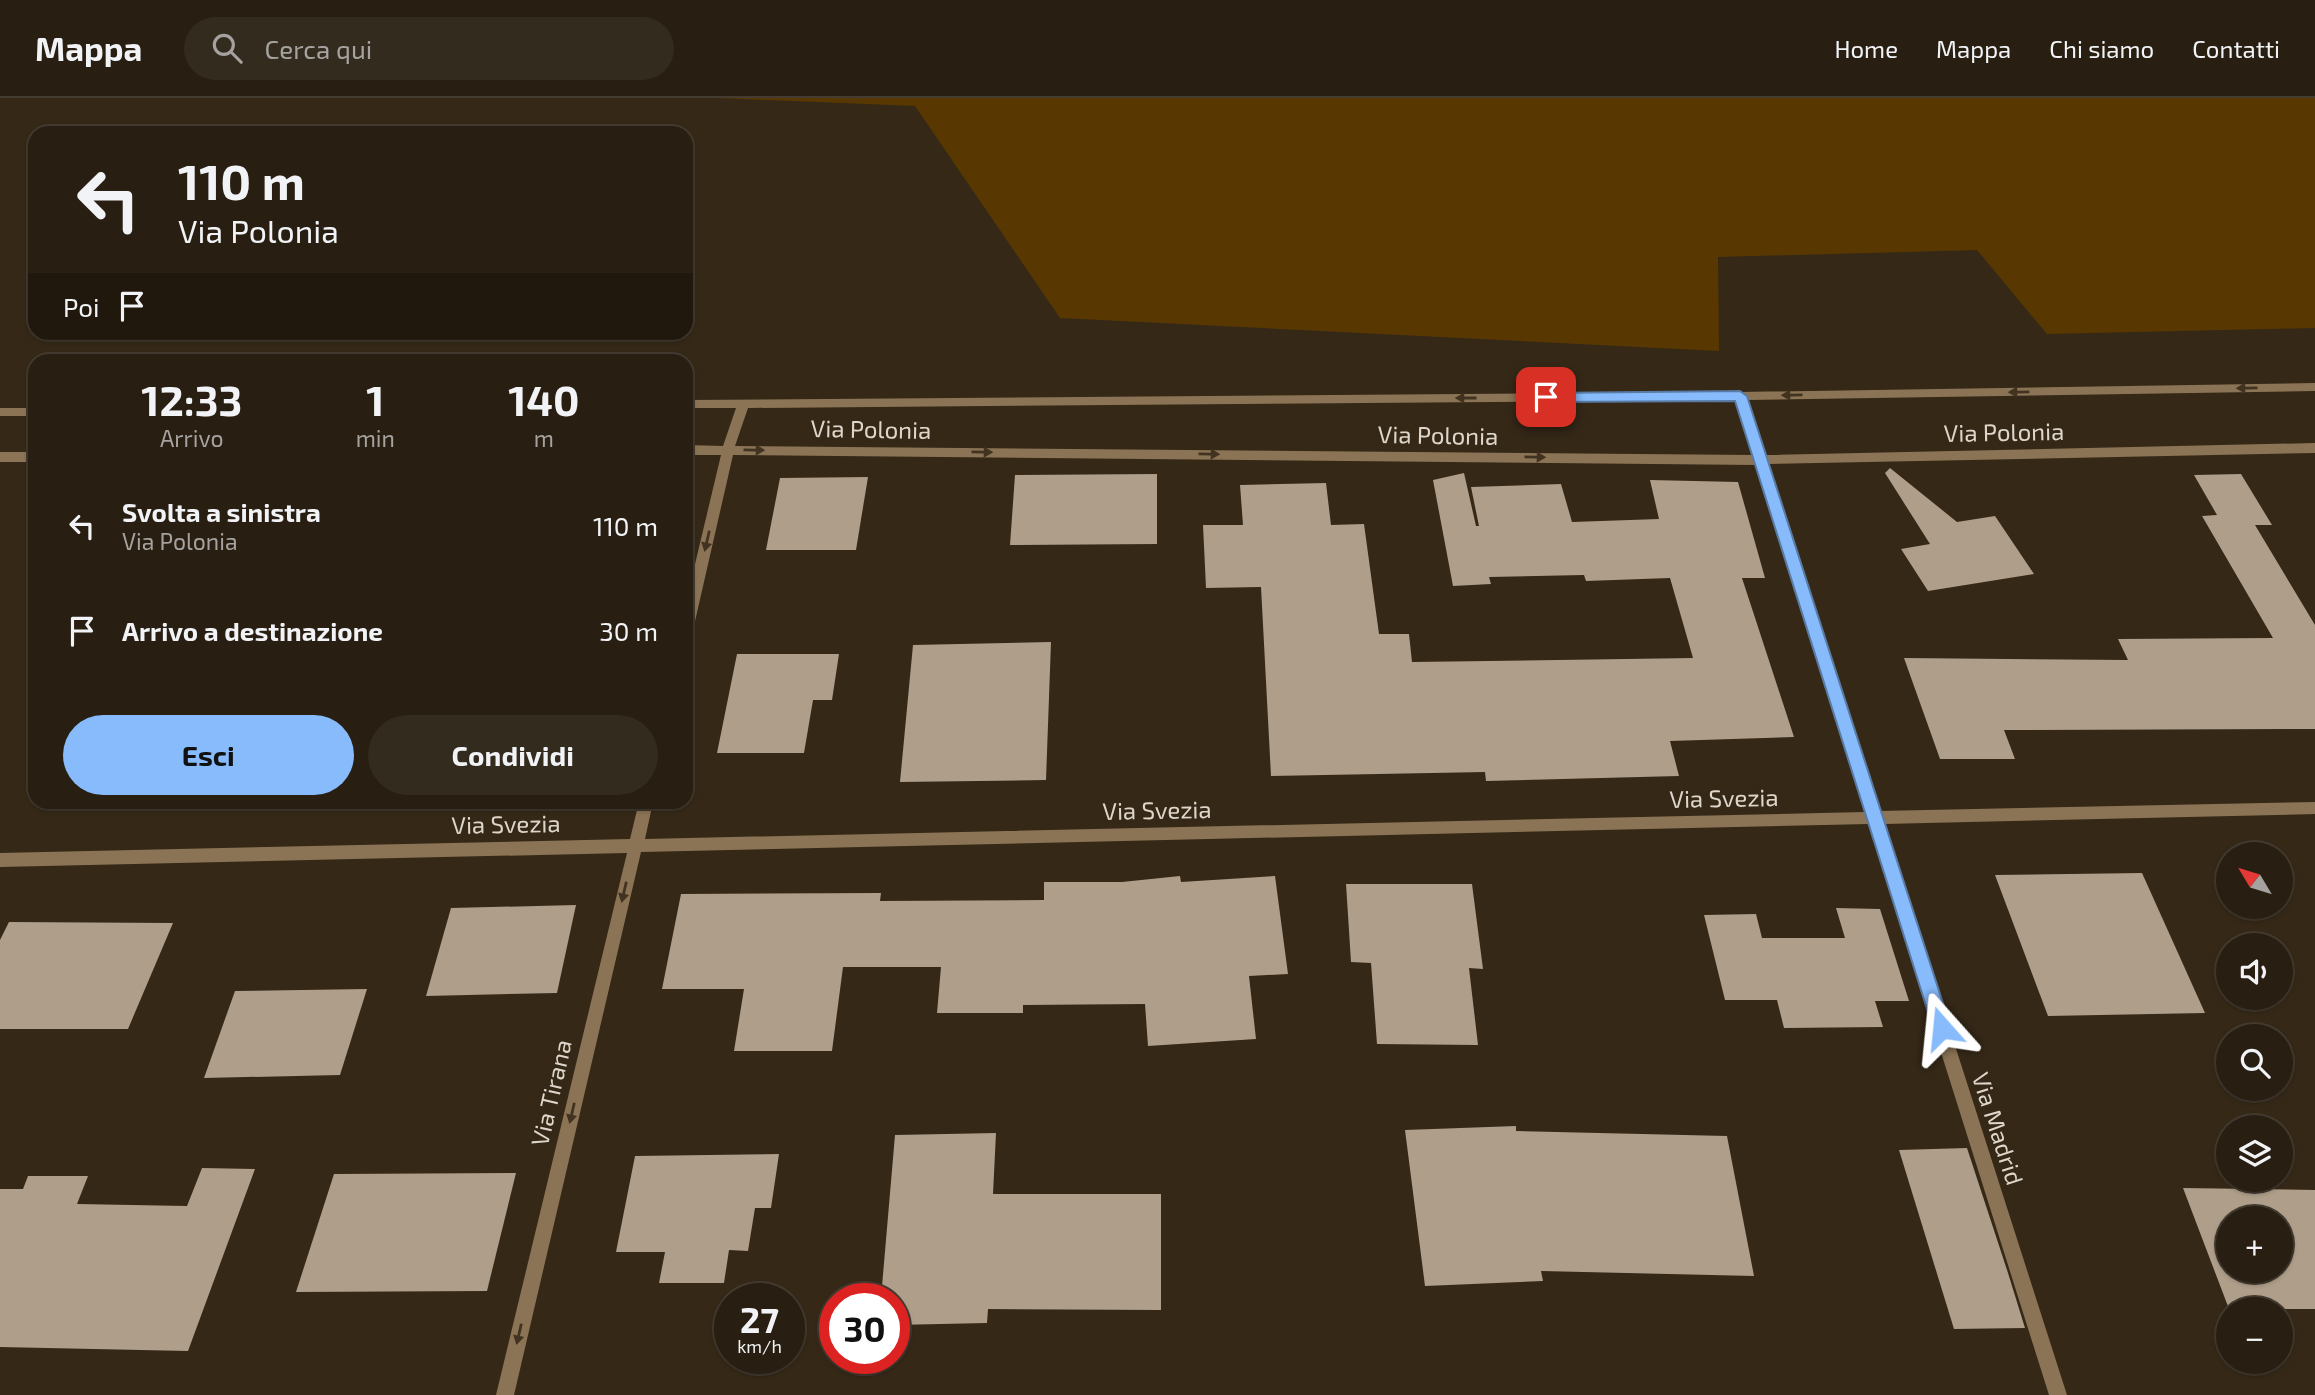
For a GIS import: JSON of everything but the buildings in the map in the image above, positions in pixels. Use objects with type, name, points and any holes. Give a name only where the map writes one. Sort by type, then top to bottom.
[{"type":"street","name":"Via Polonia","points":[[693,404],[1740,396],[2315,387]]},
{"type":"street","name":"Via Madrid","points":[[1740,396],[2058,1395]]},
{"type":"street","points":[[693,600],[728,450],[743,404]]},
{"type":"street","points":[[0,412],[28,412]]},
{"type":"street","name":"Via Polonia","points":[[693,450],[1760,460],[2315,447]]},
{"type":"street","points":[[0,457],[28,457]]},
{"type":"street","name":"Via Svezia","points":[[0,859],[2315,808]]},
{"type":"street","name":"Via Tirana","points":[[505,1395],[644,809]]},
{"type":"shaded area","points":[[717,98],[2315,98],[2315,328],[2047,334],[1977,250],[1718,257],[1719,351],[1060,318],[915,106]]},
{"type":"route","points":[[1546,397],[1740,396],[1942,1028]]}]
